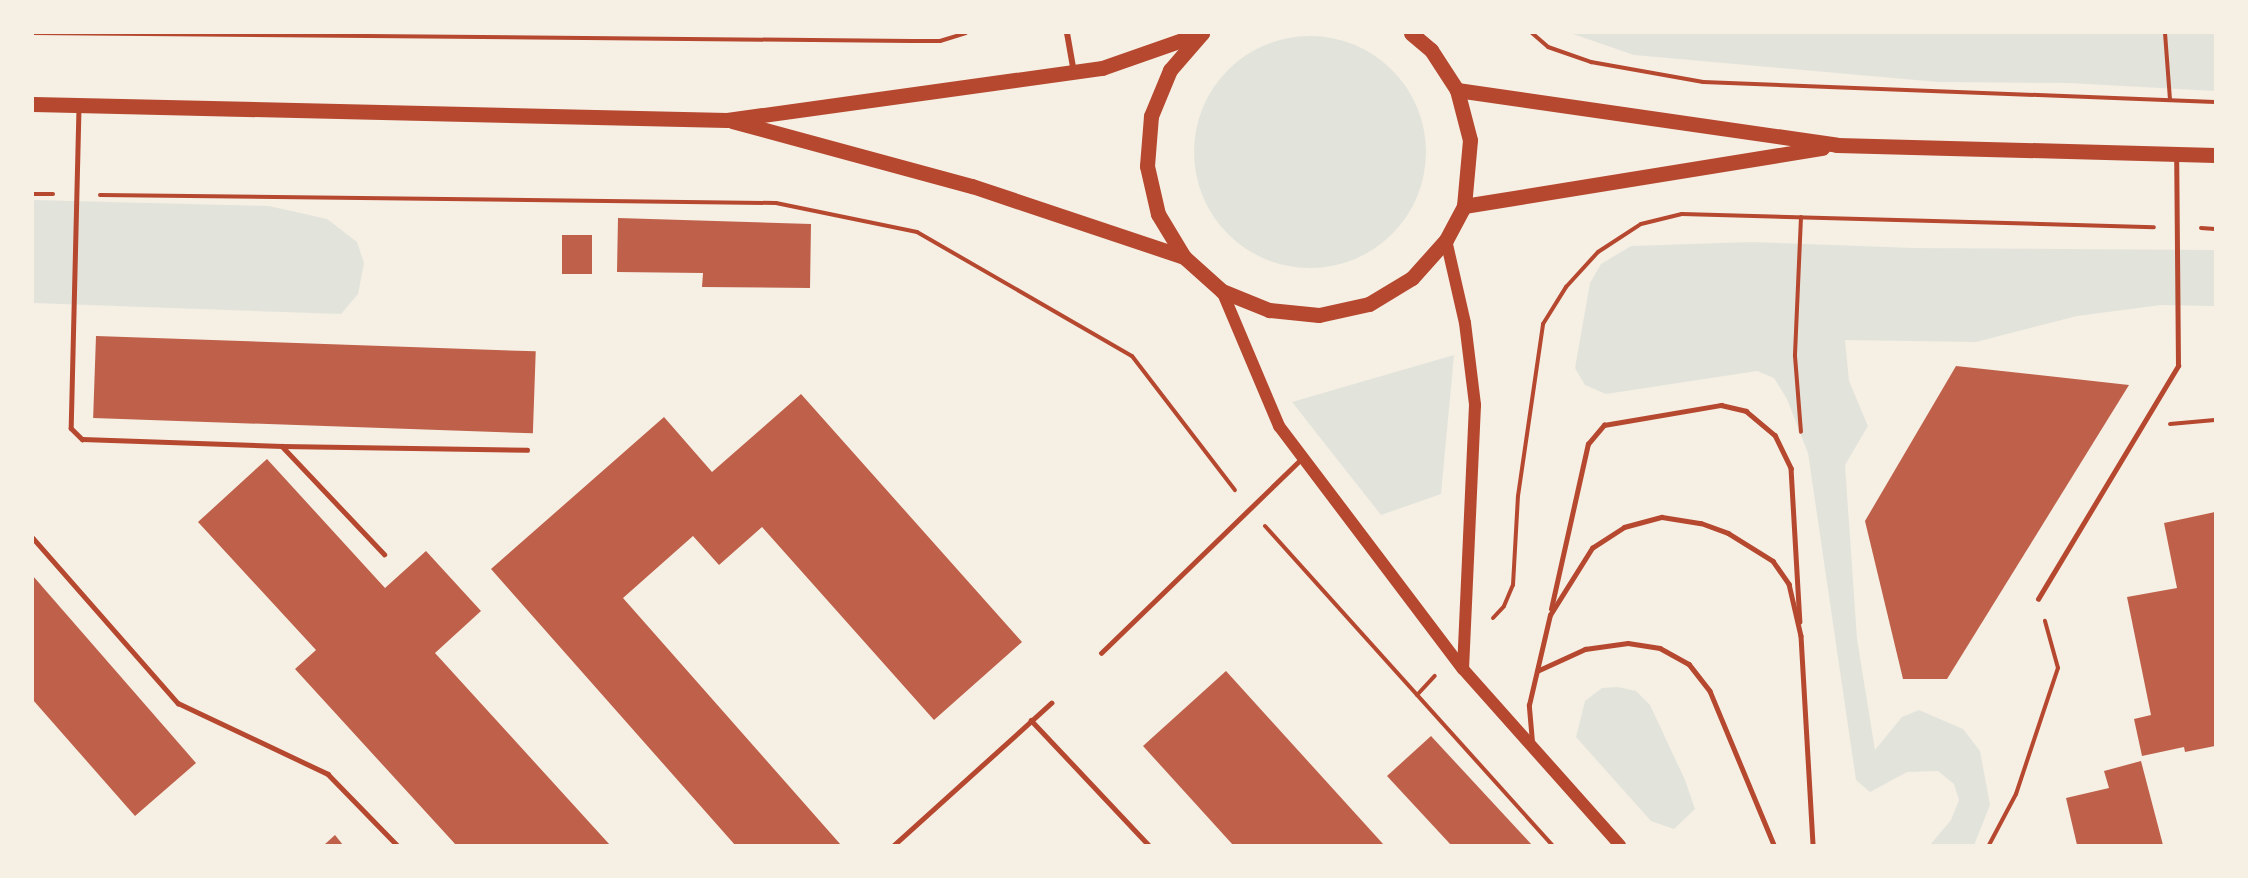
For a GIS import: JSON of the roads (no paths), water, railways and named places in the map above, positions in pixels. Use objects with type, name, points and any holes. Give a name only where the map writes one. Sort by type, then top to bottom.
[{"type":"main road","points":[[33,104],[727,120],[1102,68],[1172,38],[1202,33]]},
{"type":"main road","points":[[1202,33],[1170,70],[1151,116],[1147,166],[1158,214],[1184,257],[1222,291],[1269,310],[1309,314],[1369,304],[1412,278],[1446,240],[1464,206],[1470,140],[1457,90],[1431,50],[1411,33]]},
{"type":"main road","points":[[1428,33],[1431,50]]},
{"type":"main road","points":[[1457,90],[1837,146],[2215,155]]},
{"type":"main road","points":[[727,120],[972,186],[1184,257]]},
{"type":"main road","points":[[1464,206],[1837,146]]},
{"type":"main road","points":[[1446,240],[1465,323],[1475,405],[1463,669]]},
{"type":"main road","points":[[1222,291],[1279,426],[1304,456],[1463,669],[1620,845]]},
{"type":"street","points":[[1067,33],[1074,72]]},
{"type":"lane","points":[[80,105],[71,428],[82,439],[282,446],[527,450]]},
{"type":"lane","points":[[2038,599],[2178,366],[2176,154]]},
{"type":"lane","points":[[1532,745],[1529,705],[1588,444],[1604,425],[1721,405],[1746,411],[1775,435],[1791,468],[1813,845]]},
{"type":"lane","points":[[282,446],[384,554]]},
{"type":"lane","points":[[1101,653],[1304,456]]},
{"type":"lane","points":[[1550,615],[1592,548],[1624,526],[1662,517],[1701,523],[1728,533],[1773,561],[1789,584],[1801,636]]},
{"type":"lane","points":[[33,538],[178,703],[328,774],[397,845]]},
{"type":"lane","points":[[1536,671],[1585,648],[1628,643],[1660,648],[1689,664],[1710,691],[1774,845]]},
{"type":"lane","points":[[894,845],[1051,703]]},
{"type":"lane","points":[[1031,720],[1149,845]]}]
